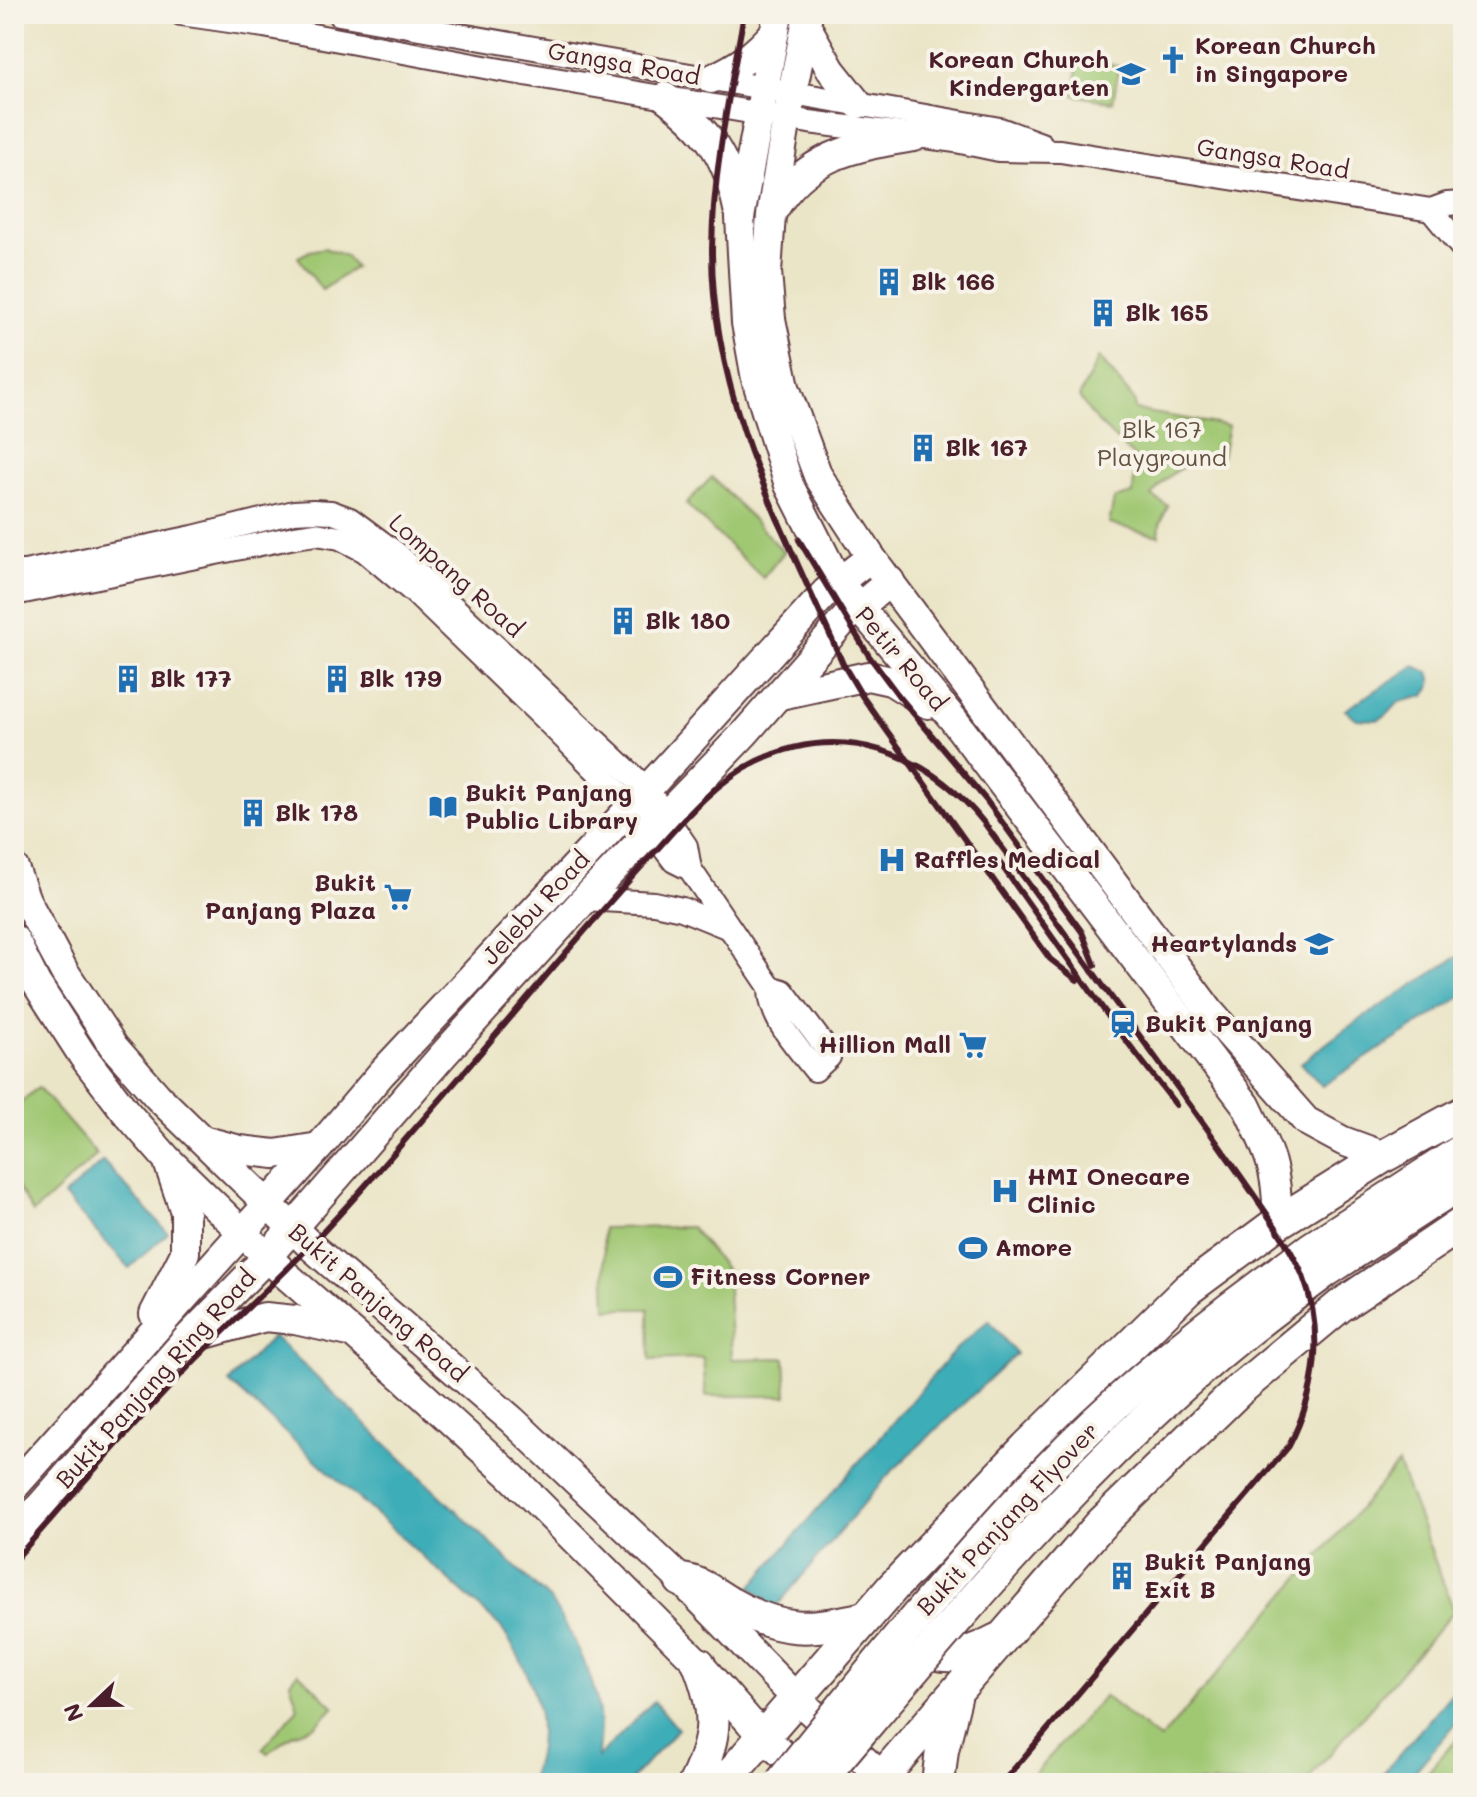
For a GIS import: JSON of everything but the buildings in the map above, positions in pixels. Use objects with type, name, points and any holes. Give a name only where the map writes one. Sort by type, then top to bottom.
[{"type":"highway","points":[[723,1783],[893,1587],[1027,1447],[1188,1289],[1277,1223],[1384,1156],[1463,1113]]},
{"type":"highway","name":"Bukit Panjang Flyover","points":[[781,1783],[885,1653],[1048,1468],[1136,1385],[1202,1329],[1312,1248],[1459,1168]]},
{"type":"highway","name":"Bukit Panjang Flyover","points":[[816,1783],[1071,1492],[1226,1346],[1459,1168]]},
{"type":"highway","points":[[883,1781],[956,1691],[1112,1511],[1239,1390],[1340,1306],[1463,1223]]},
{"type":"highway","points":[[681,1580],[694,1581],[734,1606],[799,1629],[829,1627],[864,1618]]},
{"type":"highway","points":[[893,1587],[900,1618],[913,1639],[933,1654],[957,1656],[1002,1638]]},
{"type":"highway","points":[[695,1783],[712,1742],[713,1718],[709,1688],[699,1664]]},
{"type":"highway","points":[[938,1783],[942,1750],[956,1691]]},
{"type":"main road","points":[[807,20],[831,70],[858,104]]},
{"type":"main road","name":"Petir Road","points":[[807,20],[776,103],[740,218],[746,323],[756,379],[789,485],[838,582],[955,723],[1246,1105],[1266,1146],[1276,1177],[1277,1223]]},
{"type":"main road","points":[[711,79],[736,68],[758,52],[777,23]]},
{"type":"main road","name":"Petir Road","points":[[777,23],[767,272],[771,319],[785,387],[818,476],[871,557],[1210,1012],[1306,1121],[1343,1141],[1384,1156]]},
{"type":"main road","points":[[665,97],[691,117],[717,146],[732,181],[740,218]]},
{"type":"main road","points":[[771,215],[795,182],[819,161],[873,144],[914,137]]},
{"type":"main road","name":"Jelebu Road","points":[[242,1233],[381,1074],[826,592],[871,557]]},
{"type":"main road","name":"Jelebu Road","points":[[267,1257],[443,1055],[585,899],[780,695],[857,607],[890,581]]},
{"type":"main road","points":[[780,695],[868,676],[891,681],[955,723],[963,706],[975,697]]},
{"type":"main road","name":"Bukit Panjang Road","points":[[14,868],[26,900],[64,971],[114,1047],[158,1097],[293,1229],[512,1420],[681,1580],[795,1697],[883,1781]]},
{"type":"main road","name":"Bukit Panjang Road","points":[[14,939],[36,983],[83,1056],[167,1159],[267,1257],[511,1476],[699,1664],[763,1737],[816,1783]]},
{"type":"main road","points":[[1201,1045],[1214,1032],[1210,1012]]},
{"type":"main road","points":[[202,1139],[240,1150],[275,1154],[319,1147]]},
{"type":"main road","points":[[128,1360],[171,1285],[185,1253],[185,1212],[167,1159]]},
{"type":"main road","name":"Bukit Panjang Ring Road","points":[[14,1487],[242,1233]]},
{"type":"main road","name":"Bukit Panjang Ring Road","points":[[14,1536],[187,1339],[267,1257]]},
{"type":"main road","points":[[187,1339],[265,1317],[351,1332]]},
{"type":"street","name":"Gangsa Road","points":[[181,14],[665,97],[858,104],[1000,129],[1060,151]]},
{"type":"street","name":"Gangsa Road","points":[[339,14],[711,79],[776,103],[914,137],[999,150],[1060,151],[1431,210],[1447,204],[1463,203]]},
{"type":"street","points":[[1431,210],[1463,249]]},
{"type":"street","name":"Lompang Road","points":[[14,572],[193,537],[294,512],[331,512],[350,519],[396,553],[639,798],[659,823],[686,846],[690,869],[729,928]]},
{"type":"street","name":"Lompang Road","points":[[14,594],[295,537],[316,534],[340,538],[365,551],[416,594],[639,798]]},
{"type":"street","points":[[585,899],[654,903],[682,909],[729,928],[770,987]]},
{"type":"green space","points":[[1080,57],[1119,66],[1113,102],[1073,95]]},
{"type":"green space","points":[[324,248],[346,256],[355,267],[322,290],[298,257]]},
{"type":"green space","name":"Blk 167 Playground","points":[[1099,357],[1134,400],[1135,410],[1228,426],[1222,456],[1182,467],[1165,479],[1152,496],[1168,506],[1160,524],[1159,536],[1109,524],[1114,499],[1133,494],[1135,458],[1094,418],[1079,397]]},
{"type":"green space","points":[[712,477],[784,552],[763,578],[686,504]]},
{"type":"green space","points":[[38,1087],[97,1155],[33,1213],[14,1182],[14,1109]]},
{"type":"green space","points":[[691,1227],[727,1271],[732,1359],[785,1358],[787,1396],[706,1396],[703,1358],[650,1360],[649,1309],[606,1309],[603,1228]]},
{"type":"green space","points":[[1398,1464],[1454,1611],[1305,1783],[1026,1783],[1104,1696],[1160,1740]]},
{"type":"green space","points":[[298,1672],[334,1707],[315,1726],[293,1734],[268,1753],[262,1749],[298,1708],[290,1682]]},
{"type":"green space","points":[[1463,1732],[1463,1783],[1418,1783]]},
{"type":"water","points":[[1414,666],[1429,672],[1430,688],[1424,696],[1399,702],[1387,715],[1377,720],[1357,719],[1345,710]]},
{"type":"water","points":[[1463,953],[1463,996],[1322,1086],[1301,1063],[1344,1030]]},
{"type":"water","points":[[103,1161],[168,1233],[129,1268],[64,1196]]},
{"type":"water","points":[[989,1320],[1016,1354],[887,1476],[775,1608],[751,1587],[955,1350]]},
{"type":"water","points":[[273,1336],[550,1600],[576,1644],[590,1676],[599,1709],[598,1757],[654,1701],[678,1729],[628,1783],[529,1783],[540,1742],[540,1721],[522,1663],[500,1626],[229,1382]]},
{"type":"water","points":[[1463,1680],[1463,1715],[1405,1783],[1375,1783]]},
{"type":"railway","points":[[744,14],[719,160],[712,249],[715,304],[737,411],[775,514],[843,664],[862,696],[1050,959],[1077,980]]},
{"type":"railway","points":[[799,540],[869,656],[986,800],[1082,932],[1095,965]]},
{"type":"railway","points":[[14,1561],[173,1384],[344,1209],[613,899],[709,794],[757,761],[789,749],[821,744],[852,744],[882,750],[938,778],[963,799],[985,824],[1275,1226],[1303,1276],[1314,1320],[1311,1384],[1289,1446],[1002,1783]]},
{"type":"railway","points":[[997,859],[1118,1030],[1176,1105]]},
{"type":"place","name":"Korean Church in Singapore","points":[[1173,60]]},
{"type":"place","name":"Korean Church Kindergarten","points":[[1131,74]]},
{"type":"place","name":"Blk 166","points":[[889,282]]},
{"type":"place","name":"Blk 165","points":[[1103,313]]},
{"type":"place","name":"Blk 167","points":[[923,448]]},
{"type":"place","name":"Blk 180","points":[[623,621]]},
{"type":"place","name":"Blk 177","points":[[128,679]]},
{"type":"place","name":"Blk 179","points":[[337,679]]},
{"type":"place","name":"Bukit Panjang Public Library","points":[[443,807]]},
{"type":"place","name":"Blk 178","points":[[253,813]]},
{"type":"place","name":"Raffles Medical","points":[[892,860]]},
{"type":"place","name":"Bukit Panjang Plaza","points":[[398,897]]},
{"type":"place","name":"Heartylands","points":[[1319,944]]},
{"type":"place","name":"Bukit Panjang","points":[[1123,1024]]},
{"type":"place","name":"Hillion Mall","points":[[973,1045]]},
{"type":"place","name":"HMI Onecare Clinic","points":[[1005,1191]]},
{"type":"place","name":"Amore","points":[[973,1248]]},
{"type":"place","name":"Fitness Corner","points":[[668,1277]]},
{"type":"place","name":"Bukit Panjang Exit B","points":[[1122,1576]]}]
